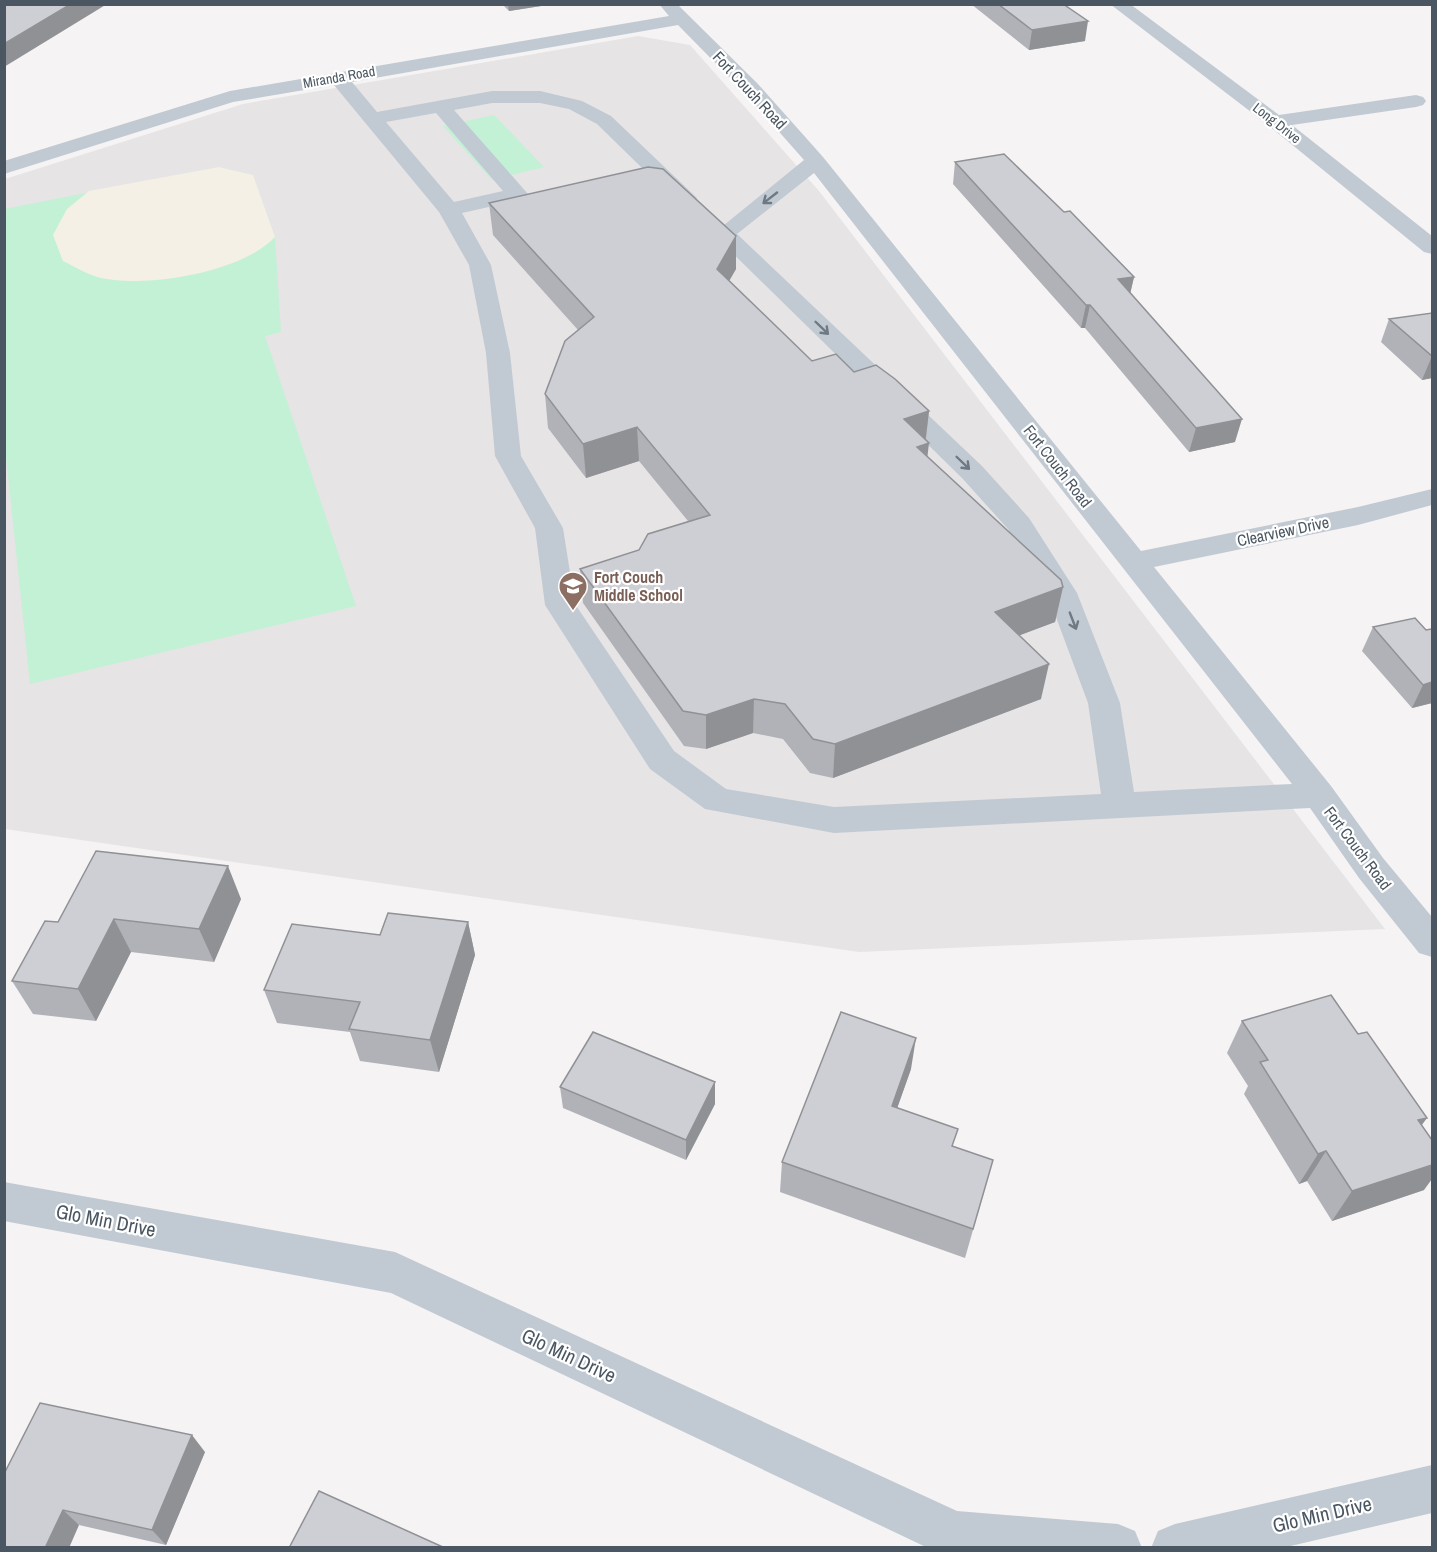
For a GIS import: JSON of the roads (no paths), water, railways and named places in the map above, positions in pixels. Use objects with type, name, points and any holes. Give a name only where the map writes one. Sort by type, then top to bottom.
[{"type":"street","name":"Long Drive","points":[[1118,4],[1275,121],[1432,247]]},
{"type":"street","name":"Miranda Road","points":[[4,168],[230,97],[674,12]]},
{"type":"street","name":"Fort Couch Road","points":[[674,12],[750,87],[816,161],[1319,795],[1371,868],[1432,942]]},
{"type":"street","points":[[338,77],[375,118],[449,210],[480,265],[498,353],[508,456],[549,528],[560,605],[662,760],[717,800],[834,820],[1319,795]]},
{"type":"street","points":[[375,118],[492,97],[540,97],[575,105],[604,120],[972,472],[1019,524],[1062,593],[1104,703],[1119,805]]},
{"type":"street","points":[[1275,121],[1416,101]]},
{"type":"street","points":[[441,107],[518,194],[449,210]]},
{"type":"street","points":[[710,221],[816,161]]},
{"type":"street","name":"Clearview Drive","points":[[1134,562],[1358,516],[1432,497]]},
{"type":"street","name":"Glo Min Drive","points":[[4,1201],[395,1274],[955,1535],[1118,1548]]},
{"type":"street","name":"Glo Min Drive","points":[[1175,1548],[1432,1489]]},
{"type":"place","name":"Fort Couch Middle School","points":[[573,612]]}]
